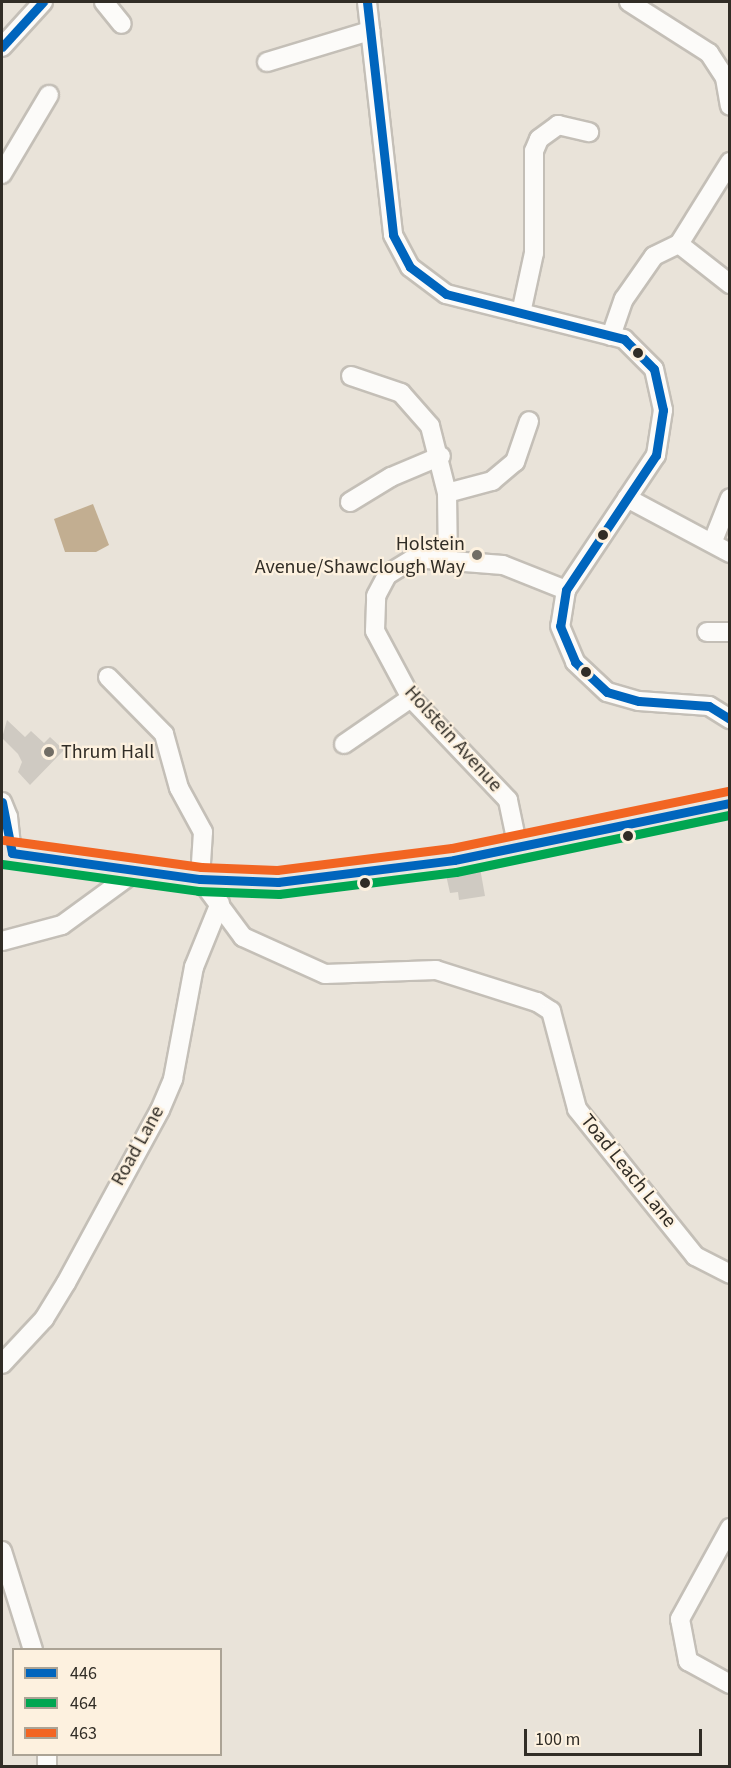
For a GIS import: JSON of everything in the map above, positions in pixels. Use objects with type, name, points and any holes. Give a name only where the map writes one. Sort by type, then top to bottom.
[{"type":"main road","points":[[7,853],[200,879],[278,882],[518,848],[729,803]]},
{"type":"street","points":[[2,47],[43,2]]},
{"type":"street","points":[[104,2],[122,24]]},
{"type":"street","points":[[367,2],[393,235],[410,267],[446,294],[624,339],[654,369],[663,410],[656,455],[566,590],[560,626],[575,662],[607,692],[639,701],[709,706],[729,719]]},
{"type":"street","points":[[629,2],[709,53],[725,78],[729,106]]},
{"type":"street","points":[[267,62],[370,31]]},
{"type":"street","points":[[2,174],[49,108]]},
{"type":"street","points":[[521,313],[534,253],[534,151],[539,139],[558,125],[589,132]]},
{"type":"street","points":[[611,336],[624,299],[654,256],[679,244],[729,162]]},
{"type":"street","points":[[679,244],[729,284]]},
{"type":"street","points":[[351,376],[400,393],[430,426],[441,456],[447,493],[448,561]]},
{"type":"street","points":[[447,493],[492,481],[515,462],[529,421]]},
{"type":"street","points":[[350,502],[391,477],[441,456]]},
{"type":"street","points":[[627,498],[682,531],[713,541],[729,553]]},
{"type":"street","points":[[713,541],[729,498]]},
{"type":"street","name":"Holstein Avenue","points":[[518,848],[508,800],[411,698],[375,632],[376,596],[387,575],[414,558],[503,565],[566,590]]},
{"type":"street","points":[[707,632],[729,632]]},
{"type":"street","points":[[108,677],[164,734],[180,788],[203,832],[200,879]]},
{"type":"street","points":[[344,745],[411,698]]},
{"type":"street","points":[[2,802],[8,817],[7,853]]},
{"type":"street","points":[[2,941],[62,925],[136,871]]},
{"type":"street","name":"Toad Leach Lane","points":[[200,879],[243,937],[325,974],[436,970],[548,1009],[555,1018],[577,1109],[695,1256],[729,1274]]},
{"type":"street","name":"Road Lane","points":[[2,1364],[44,1319],[160,1110],[173,1079],[194,967],[220,903]]},
{"type":"street","points":[[729,1528],[680,1620],[688,1660],[729,1684]]},
{"type":"street","points":[[2,1551],[32,1648]]},
{"type":"shaded area","points":[[93,504],[109,545],[96,552],[65,552],[54,519]]},
{"type":"building","name":"Thrum Hall","points":[[7,720],[25,737],[31,731],[44,743],[50,737],[64,750],[30,785],[18,772],[22,762],[18,754],[2,738]]},
{"type":"building","points":[[480,868],[485,896],[459,900],[458,892],[450,893],[446,875]]},
{"type":"transit line","name":"446","points":[[2,47],[43,2]]},
{"type":"transit line","name":"446","points":[[367,2],[393,235],[410,267],[446,294],[624,339],[654,369],[663,410],[656,455],[566,590],[560,626],[575,662],[607,692],[639,701],[709,706],[730,719]]},
{"type":"transit line","name":"463","points":[[4,840],[201,867],[277,870],[452,848],[728,791]]},
{"type":"transit line","name":"446","points":[[2,802],[12,853],[200,879],[278,882],[454,860],[730,803]]},
{"type":"transit line","name":"464","points":[[2,864],[198,891],[279,894],[456,872],[730,815]]},
{"type":"place","name":"Holstein Avenue/Shawclough Way","points":[[477,555]]},
{"type":"place","name":"Thrum Hall","points":[[49,752]]}]
